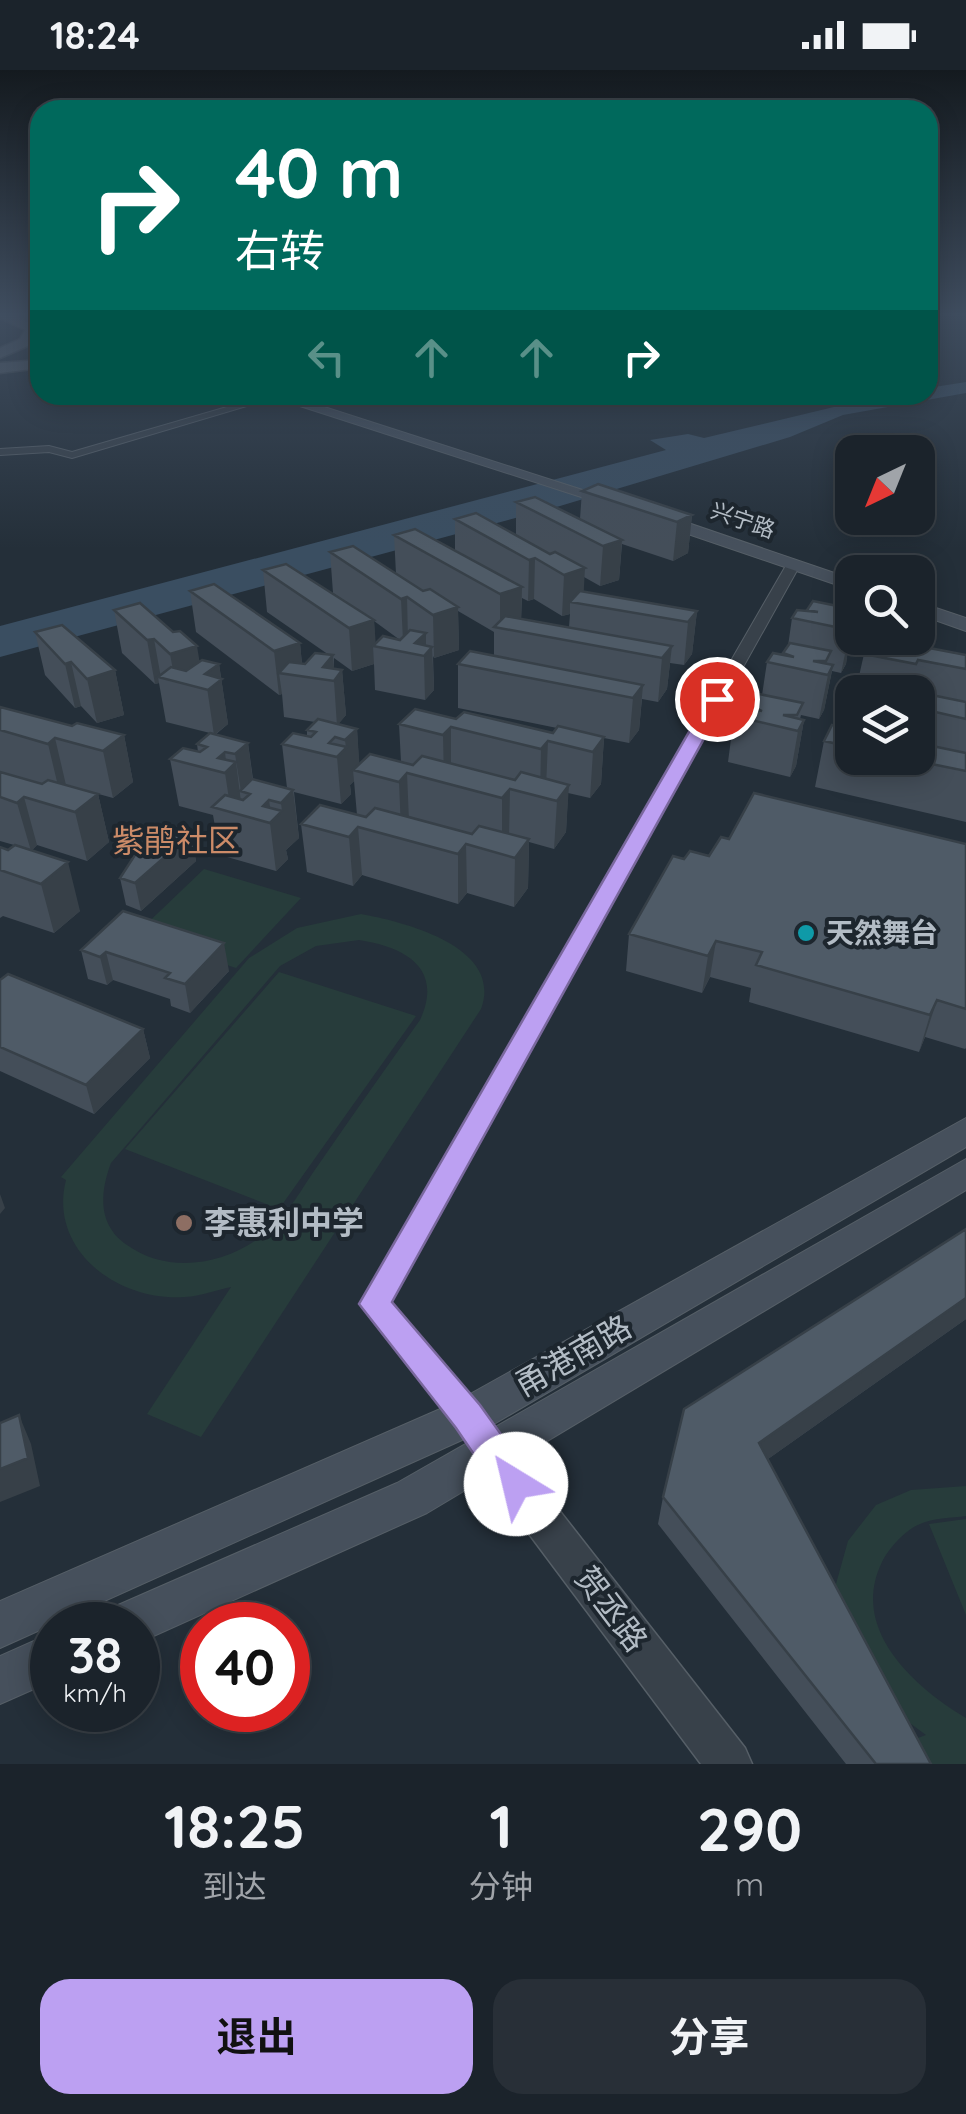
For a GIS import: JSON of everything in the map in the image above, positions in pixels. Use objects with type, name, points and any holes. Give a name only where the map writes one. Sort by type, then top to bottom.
[{"type":"main road","name":"兴宁路","points":[[308,405],[835,569]]},
{"type":"main road","name":"兴宁路","points":[[326,405],[503,463]]},
{"type":"main road","name":"兴宁路","points":[[635,504],[835,579]]},
{"type":"main road","points":[[935,603],[966,613]]},
{"type":"main road","points":[[935,614],[966,625]]},
{"type":"main road","name":"甬港南路","points":[[0,1624],[468,1416],[966,1130]]},
{"type":"main road","name":"甬港南路","points":[[160,1610],[412,1498],[966,1173]]},
{"type":"main road","points":[[0,1680],[30,1667]]},
{"type":"street","points":[[0,452],[48,449],[72,456],[241,405]]},
{"type":"street","points":[[492,1454],[468,1416],[374,1304],[793,564]]},
{"type":"street","name":"贺丞路","points":[[492,1454],[729,1764]]},
{"type":"green space","points":[[204,869],[301,898],[236,968],[135,935]]},
{"type":"green space","points":[[361,914],[424,931],[465,954],[478,969],[484,987],[481,1009],[201,1437],[147,1414],[231,1287],[191,1296],[160,1296],[113,1281],[78,1249],[68,1229],[63,1205],[66,1180],[61,1177],[249,958],[297,928]],"holes":[[[359,940],[405,955],[423,974],[427,987],[420,1020],[283,1216],[253,1242],[199,1262],[162,1261],[144,1255],[117,1237],[106,1218],[103,1196],[111,1163],[280,966],[316,946]]]},
{"type":"green space","points":[[279,972],[416,1016],[279,1209],[125,1149]]},
{"type":"green space","points":[[966,1486],[966,1516],[931,1520],[909,1530],[885,1557],[874,1587],[880,1633],[892,1654],[926,1690],[966,1718],[966,1764],[921,1764],[912,1740],[926,1735],[907,1721],[838,1609],[836,1584],[848,1541],[876,1505],[911,1490]]},
{"type":"green space","points":[[966,1519],[966,1615],[929,1524]]},
{"type":"water","points":[[938,391],[966,393],[938,398]]},
{"type":"water","points":[[842,405],[899,405],[843,415],[790,437],[560,506],[0,657],[0,626],[666,450],[650,440],[688,434],[704,438]]},
{"type":"building","points":[[598,484],[692,515],[677,522],[582,491]]},
{"type":"building","points":[[535,497],[622,540],[603,546],[516,502]]},
{"type":"building","points":[[476,513],[550,554],[555,552],[585,568],[564,575],[455,519]]},
{"type":"building","points":[[415,529],[522,587],[500,594],[394,535]]},
{"type":"building","points":[[353,546],[423,591],[430,589],[458,607],[433,615],[407,597],[401,599],[330,552]]},
{"type":"building","points":[[286,564],[374,620],[349,628],[263,570]]},
{"type":"building","points":[[214,584],[300,643],[274,651],[190,591]]},
{"type":"building","points":[[580,591],[697,611],[688,622],[570,602]]},
{"type":"building","points":[[813,601],[835,606],[835,627],[792,618],[797,610],[818,612],[807,610]]},
{"type":"building","points":[[140,603],[173,632],[180,631],[197,646],[170,654],[154,639],[147,640],[114,610]]},
{"type":"building","points":[[505,616],[672,646],[662,658],[494,627]]},
{"type":"building","points":[[62,625],[115,670],[87,679],[71,662],[65,664],[35,632]]},
{"type":"building","points":[[410,630],[426,633],[415,643],[432,647],[424,656],[373,646],[383,636],[400,640]]},
{"type":"building","points":[[790,643],[831,651],[826,661],[813,661],[833,665],[828,675],[767,662],[773,653],[794,657],[783,653]]},
{"type":"building","points":[[935,649],[966,655],[966,669],[918,660],[916,664],[869,655],[935,655]]},
{"type":"building","points":[[470,651],[643,685],[633,698],[458,664]]},
{"type":"building","points":[[315,653],[333,655],[323,667],[342,670],[334,681],[279,673],[289,662],[305,664]]},
{"type":"building","points":[[202,660],[219,664],[205,674],[222,679],[208,690],[158,677],[171,667],[186,671]]},
{"type":"building","points":[[759,694],[803,703],[797,715],[783,715],[804,720],[798,731],[734,716],[741,706],[762,711],[752,706]]},
{"type":"building","points":[[935,696],[966,702],[966,719],[935,712]]},
{"type":"building","points":[[0,707],[124,735],[103,751],[55,738],[48,744],[0,730]]},
{"type":"building","points":[[415,709],[456,719],[464,712],[553,733],[558,726],[604,737],[593,752],[548,741],[541,749],[451,727],[443,735],[399,724]]},
{"type":"building","points":[[318,719],[357,729],[345,740],[335,737],[329,743],[347,747],[337,757],[282,744],[293,733],[311,737],[316,732],[307,730]]},
{"type":"building","points":[[832,725],[835,726],[835,743],[824,741]]},
{"type":"building","points":[[210,733],[248,743],[235,754],[225,752],[218,758],[236,762],[225,773],[170,759],[183,748],[200,752],[207,747],[197,744]]},
{"type":"building","points":[[935,747],[966,753],[966,771],[935,765]]},
{"type":"building","points":[[370,754],[413,765],[422,756],[515,780],[521,772],[569,785],[557,801],[510,789],[502,798],[407,773],[399,782],[353,770]]},
{"type":"building","points":[[0,772],[98,794],[75,812],[24,797],[17,803],[0,797]]},
{"type":"building","points":[[252,779],[293,790],[281,803],[269,800],[263,806],[282,811],[270,823],[212,807],[225,795],[243,800],[250,794],[240,791]]},
{"type":"building","name":"天然舞台","points":[[754,793],[966,844],[966,1009],[937,1000],[930,1015],[756,965],[762,952],[716,941],[708,956],[629,934],[673,856],[684,859],[690,851],[709,856],[721,837],[729,839]]},
{"type":"building","points":[[320,805],[366,817],[375,808],[472,834],[479,826],[529,839],[515,858],[466,844],[458,854],[358,827],[349,837],[301,824]]},
{"type":"building","points":[[155,824],[191,834],[135,883],[120,878]]},
{"type":"building","points":[[15,845],[68,862],[41,884],[0,870],[0,847],[8,850]]},
{"type":"building","points":[[123,911],[224,943],[185,984],[165,978],[170,973],[106,952],[100,957],[81,950]]},
{"type":"building","points":[[8,974],[143,1029],[86,1085],[0,1047],[0,980]]},
{"type":"building","points":[[966,1229],[966,1298],[759,1443],[931,1764],[876,1764],[663,1497],[684,1409]]},
{"type":"building","points":[[19,1415],[28,1458],[0,1469],[0,1423]]},
{"type":"place","name":"天然舞台","points":[[806,933]]},
{"type":"place","name":"李惠利中学","points":[[184,1223]]},
{"type":"district","name":"紫鹃社区","points":[[176,841]]},
{"type":"route","points":[[516,1484],[468,1416],[374,1304],[717,699]]}]
